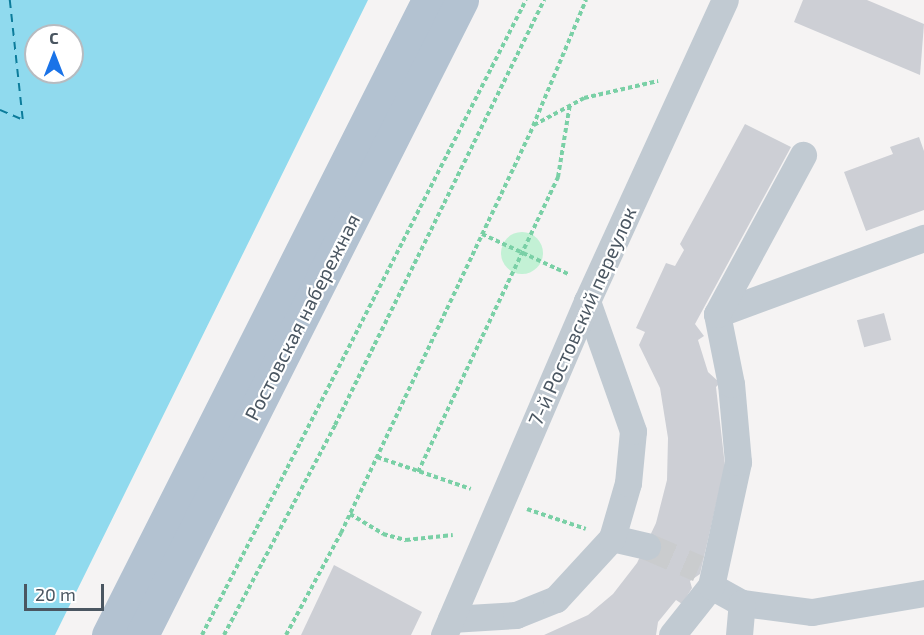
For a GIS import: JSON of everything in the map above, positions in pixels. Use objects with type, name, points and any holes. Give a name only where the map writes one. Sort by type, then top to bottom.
[{"type":"main road","name":"Ростовская набережная","points":[[108,635],[428,0]]},
{"type":"main road","name":"Ростовская набережная","points":[[142,635],[462,0]]},
{"type":"street","name":"7-й Ростовский переулок","points":[[448,627],[587,301],[725,0]]},
{"type":"street","points":[[672,635],[708,576],[738,462],[731,384],[717,314],[803,155]]},
{"type":"street","points":[[717,314],[924,238]]},
{"type":"street","points":[[448,627],[516,615],[556,599],[612,537],[628,483],[633,431],[587,301]]},
{"type":"street","points":[[612,537],[647,546]]},
{"type":"street","points":[[708,576],[742,603],[812,612],[924,593]]},
{"type":"street","points":[[739,635],[742,603]]},
{"type":"path","points":[[202,635],[525,0]]},
{"type":"path","points":[[224,635],[335,425],[544,0]]},
{"type":"path","points":[[286,635],[350,514],[377,457],[533,126],[586,0]]},
{"type":"path","points":[[533,126],[570,104],[659,81]]},
{"type":"path","points":[[418,472],[558,177],[570,104]]},
{"type":"path","points":[[482,234],[568,274]]},
{"type":"path","points":[[377,457],[471,489]]},
{"type":"path","points":[[520,506],[612,537]]},
{"type":"path","points":[[350,514],[383,534],[406,540],[453,535]]},
{"type":"green space","points":[[522,232],[537,238],[543,253],[537,268],[522,274],[507,268],[501,253],[507,238]]},
{"type":"water","points":[[0,0],[368,0],[55,635],[0,635]]},
{"type":"building","points":[[803,0],[867,0],[924,24],[920,75],[794,22]]},
{"type":"building","points":[[745,124],[791,147],[695,324],[704,336],[698,340],[708,372],[720,383],[716,387],[725,466],[700,574],[690,581],[692,588],[682,604],[676,600],[658,622],[656,635],[544,635],[588,615],[613,594],[637,563],[656,523],[667,480],[668,438],[660,388],[639,345],[645,332],[636,328],[666,263],[675,266],[684,250],[680,244]]},
{"type":"building","points":[[919,137],[924,151],[924,210],[866,231],[844,172],[893,154],[890,147]]},
{"type":"building","points":[[884,313],[891,340],[864,347],[857,320]]},
{"type":"building","points":[[334,565],[422,612],[411,635],[301,635]]},
{"type":"ferry route","points":[[10,0],[23,120]]},
{"type":"ferry route","points":[[0,110],[23,120]]},
{"type":"tunnel","points":[[647,546],[698,568]]}]
